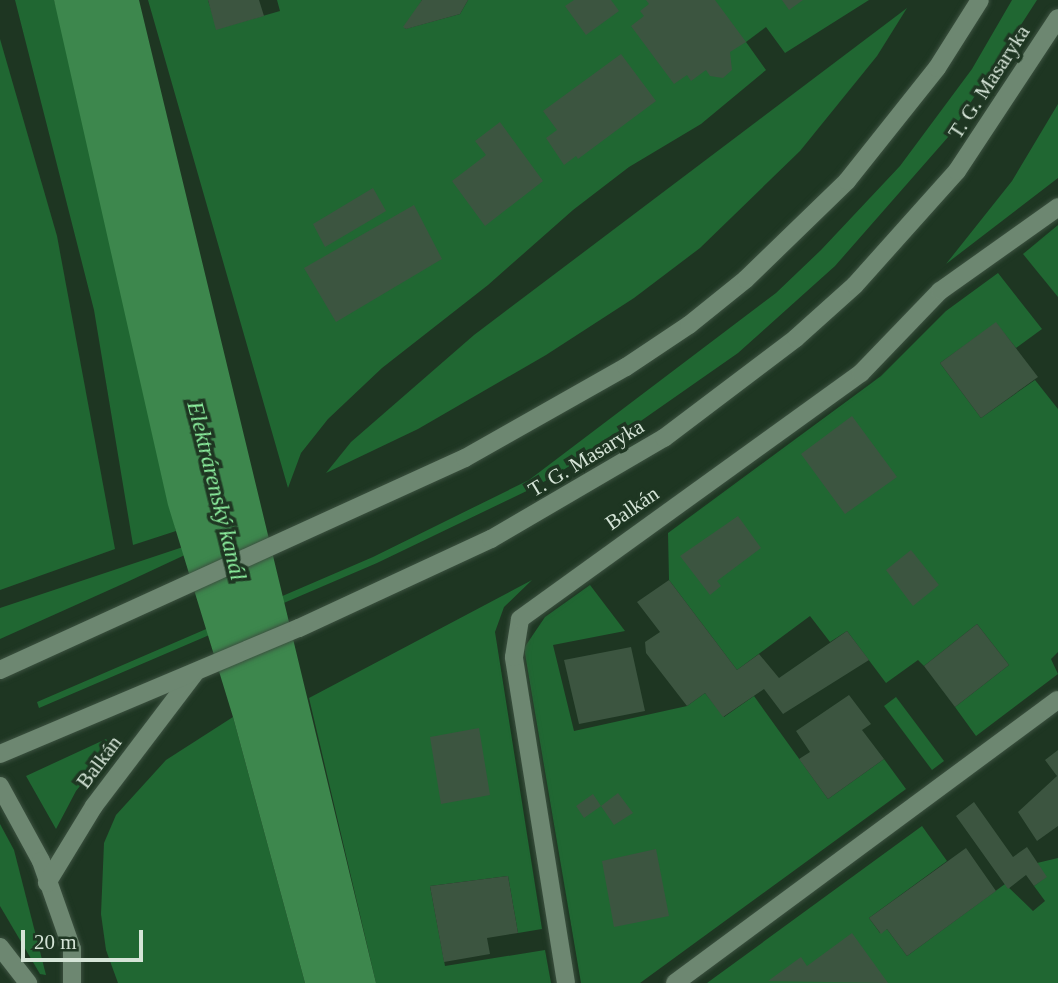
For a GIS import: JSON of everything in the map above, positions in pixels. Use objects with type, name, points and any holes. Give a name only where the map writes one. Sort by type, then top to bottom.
[{"type":"street","points":[[0,670],[465,458],[626,367],[689,325],[755,271],[848,181],[937,68],[980,0]]},
{"type":"street","name":"T. G. Masaryka","points":[[0,754],[299,628],[491,539],[580,491],[663,438],[796,338],[855,285],[957,171],[1058,18]]},
{"type":"street","name":"Balkán","points":[[566,983],[514,657],[520,619],[861,373],[940,291],[1058,207]]},
{"type":"street","name":"Balkán","points":[[47,883],[94,806],[195,673]]},
{"type":"street","points":[[675,983],[1058,700]]},
{"type":"street","points":[[0,786],[24,824],[72,949],[72,983]]},
{"type":"street","points":[[0,947],[28,983]]},
{"type":"shaded area","points":[[15,0],[54,0],[64,32],[176,531],[133,545],[94,310]]},
{"type":"shaded area","points":[[148,0],[208,0],[217,29],[280,11],[277,0],[422,0],[405,29],[460,14],[468,0],[869,0],[785,53],[766,27],[746,42],[766,70],[701,124],[629,167],[573,210],[488,285],[382,368],[328,419],[301,453],[288,488]]},
{"type":"shaded area","points":[[1012,0],[1037,0],[949,136],[835,266],[738,353],[625,432],[537,486],[377,563],[39,708],[37,702],[373,557],[529,480],[776,293],[821,250],[900,166],[972,69]]},
{"type":"shaded area","points":[[907,8],[877,56],[800,151],[700,248],[634,298],[546,355],[418,429],[326,473],[351,442],[474,335]]},
{"type":"shaded area","points":[[0,39],[57,236],[115,549],[0,590]]},
{"type":"shaded area","points":[[1058,104],[1058,178],[946,264],[1012,181]]},
{"type":"shaded area","points":[[1058,225],[1058,297],[1023,254]]},
{"type":"shaded area","points":[[998,273],[1042,329],[1016,348],[996,323],[940,363],[981,418],[1035,380],[1058,409],[1058,652],[1051,659],[1058,674],[976,736],[955,707],[1009,665],[977,624],[924,666],[918,660],[886,683],[847,631],[830,642],[810,616],[737,670],[669,580],[668,533],[881,376],[946,311]]},
{"type":"shaded area","points":[[249,525],[127,582],[0,639],[0,608]]},
{"type":"shaded area","points":[[532,580],[504,607],[495,632],[542,929],[518,933],[508,876],[430,886],[445,966],[545,950],[551,983],[376,983],[309,698]]},
{"type":"shaded area","points":[[590,585],[625,631],[553,645],[574,731],[687,706],[705,693],[724,717],[754,696],[828,799],[884,759],[906,789],[640,983],[581,983],[524,648],[545,617]]},
{"type":"shaded area","points":[[896,697],[944,761],[932,770],[884,706]]},
{"type":"shaded area","points":[[233,717],[305,983],[118,983],[106,950],[101,914],[104,843],[116,815],[166,760]]},
{"type":"shaded area","points":[[106,739],[112,746],[76,791],[56,829],[26,776]]},
{"type":"shaded area","points":[[0,824],[14,850],[46,975],[40,974],[0,906]]},
{"type":"shaded area","points":[[922,826],[947,861],[869,918],[880,933],[887,929],[907,956],[1005,884],[1033,911],[1045,901],[1034,886],[1046,877],[1037,863],[1058,858],[1058,983],[707,983]]},
{"type":"water","name":"Elektrárenský kanál","points":[[54,0],[139,0],[376,983],[305,983],[233,717],[168,505]]},
{"type":"building","points":[[208,0],[259,0],[264,16],[216,30]]},
{"type":"building","points":[[422,0],[468,0],[460,14],[406,29],[403,27]]},
{"type":"building","points":[[574,0],[611,0],[619,11],[586,35],[565,6]]},
{"type":"building","points":[[646,0],[715,0],[746,42],[730,52],[732,70],[723,78],[710,76],[706,70],[691,81],[687,75],[674,84],[631,26],[644,16],[640,11],[649,4]]},
{"type":"building","points":[[782,0],[803,0],[789,10]]},
{"type":"building","points":[[621,54],[656,101],[578,159],[576,156],[564,165],[546,138],[557,130],[543,111]]},
{"type":"building","points":[[500,122],[543,181],[485,226],[452,181],[486,155],[475,141]]},
{"type":"building","points":[[373,188],[386,211],[325,247],[313,224]]},
{"type":"building","points":[[414,205],[442,259],[336,322],[304,268]]},
{"type":"building","points":[[996,322],[1038,377],[981,418],[940,363]]},
{"type":"building","points":[[852,416],[897,477],[845,514],[801,454]]},
{"type":"building","points":[[738,516],[761,548],[717,581],[721,586],[710,595],[680,556]]},
{"type":"building","points":[[911,550],[939,585],[913,606],[886,570]]},
{"type":"building","points":[[669,580],[737,670],[759,654],[779,678],[847,631],[869,660],[783,714],[764,689],[723,717],[705,693],[687,706],[646,653],[645,642],[660,632],[637,602]]},
{"type":"building","points":[[977,624],[1009,665],[955,707],[924,666]]},
{"type":"building","points":[[631,647],[645,711],[579,724],[564,660]]},
{"type":"building","points":[[849,695],[871,724],[862,730],[884,759],[828,799],[799,759],[810,752],[796,731]]},
{"type":"building","points":[[479,728],[490,795],[441,804],[430,737]]},
{"type":"building","points":[[1058,750],[1058,826],[1037,841],[1018,812],[1057,776],[1045,760]]},
{"type":"building","points":[[618,793],[633,813],[614,825],[601,806]]},
{"type":"building","points":[[593,794],[601,806],[584,818],[576,806]]},
{"type":"building","points":[[974,802],[1013,857],[1027,847],[1047,877],[1034,886],[1026,875],[1008,889],[956,816]]},
{"type":"building","points":[[966,848],[996,891],[907,956],[887,929],[881,934],[869,918]]},
{"type":"building","points":[[656,849],[669,916],[614,927],[602,861]]},
{"type":"building","points":[[508,876],[518,933],[487,938],[490,954],[444,962],[430,886]]},
{"type":"building","points":[[852,933],[888,983],[768,981],[801,957],[807,966]]}]
